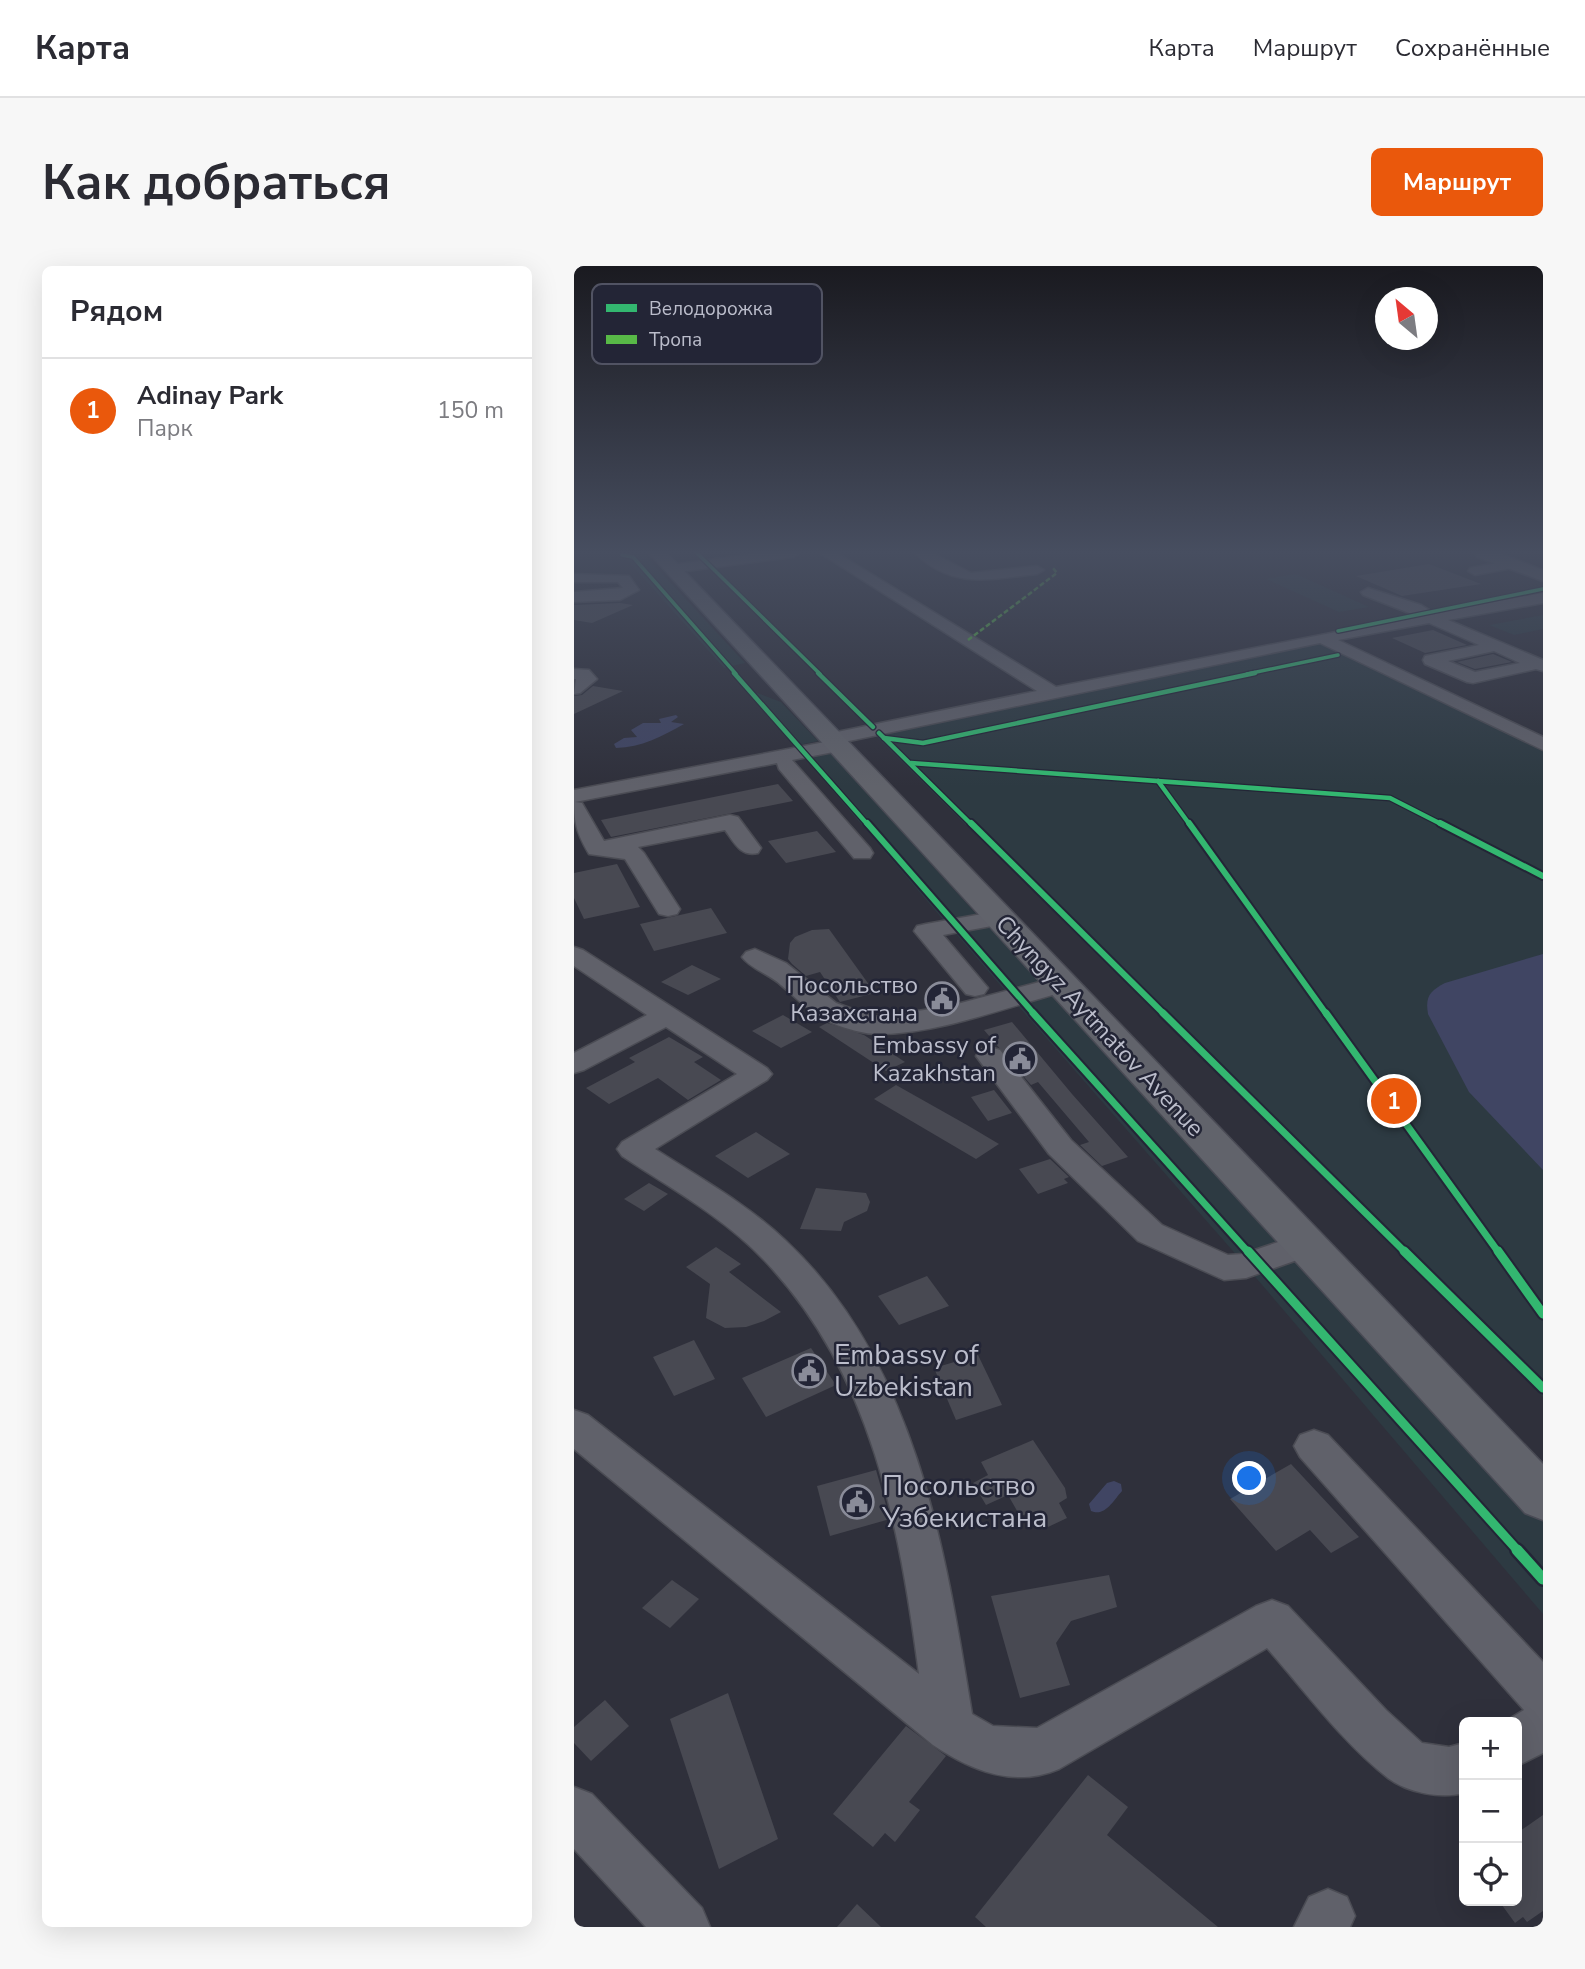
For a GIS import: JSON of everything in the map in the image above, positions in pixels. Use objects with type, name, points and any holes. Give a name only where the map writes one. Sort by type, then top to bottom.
[{"type":"main road","name":"Chyngyz Aytmatov Avenue","points":[[729,631],[1543,1498]]},
{"type":"street","points":[[952,631],[1054,694]]},
{"type":"street","points":[[597,849],[574,807],[782,762],[834,742],[1363,631]]},
{"type":"street","points":[[1460,631],[1540,665]]},
{"type":"street","points":[[1322,638],[1543,744]]},
{"type":"street","points":[[1494,646],[1431,660],[1472,678],[1540,665]]},
{"type":"street","points":[[574,674],[583,674],[588,679],[574,689]]},
{"type":"street","points":[[574,796],[782,762]]},
{"type":"street","points":[[782,762],[862,853]]},
{"type":"street","points":[[597,849],[730,822],[750,848]]},
{"type":"street","points":[[597,849],[633,853],[668,909]]},
{"type":"street","points":[[975,988],[926,931],[999,918]]},
{"type":"street","points":[[574,955],[757,1074],[633,1149],[740,1220],[775,1250],[813,1293],[859,1365],[886,1425],[904,1480],[932,1602],[950,1728]]},
{"type":"street","points":[[755,957],[770,962],[811,1000],[839,1016],[876,1026],[934,1017],[1062,985]]},
{"type":"street","points":[[574,1065],[665,1016]]},
{"type":"street","points":[[990,1056],[1060,1147],[1150,1233],[1224,1268],[1246,1266],[1305,1245]]},
{"type":"street","points":[[574,1426],[950,1728],[981,1748],[1011,1755],[1042,1752],[1272,1621],[1369,1727],[1408,1762],[1430,1770],[1449,1772],[1459,1769]]},
{"type":"street","points":[[1314,1446],[1543,1696]]},
{"type":"street","points":[[1522,1739],[1543,1726]]},
{"type":"street","points":[[574,1812],[683,1927]]},
{"type":"shaded area","points":[[690,631],[715,631],[745,663],[724,668]]},
{"type":"shaded area","points":[[1503,631],[1536,631],[1514,635]]},
{"type":"shaded area","points":[[1315,640],[1543,746],[1543,1397],[873,733]]},
{"type":"shaded area","points":[[752,691],[781,702],[818,741],[794,746],[746,692]]},
{"type":"shaded area","points":[[829,751],[979,917],[946,923],[802,755]]},
{"type":"shaded area","points":[[991,923],[1046,984],[1007,993],[951,928]]},
{"type":"shaded area","points":[[1052,990],[1284,1241],[1239,1258],[1013,1000]]},
{"type":"shaded area","points":[[1302,1255],[1543,1519],[1543,1614],[1251,1272]]},
{"type":"water","points":[[676,715],[678,717],[671,722],[684,724],[651,741],[616,748],[614,744],[624,738],[637,737],[631,730],[643,723],[661,723],[659,719]]},
{"type":"water","points":[[1543,954],[1543,1170],[1469,1092],[1428,1014],[1427,1003],[1430,995],[1445,983]]},
{"type":"water","points":[[1114,1481],[1121,1484],[1122,1491],[1105,1510],[1091,1511],[1089,1504],[1107,1483]]},
{"type":"building","points":[[1434,631],[1467,645],[1425,653],[1392,638]]},
{"type":"building","points":[[1493,654],[1512,662],[1475,669],[1457,662]]},
{"type":"building","points":[[593,686],[623,691],[574,714],[574,696],[582,695]]},
{"type":"building","points":[[778,784],[793,801],[611,837],[601,820]]},
{"type":"building","points":[[817,831],[836,852],[786,863],[768,841]]},
{"type":"building","points":[[617,864],[640,907],[584,919],[574,898],[574,873]]},
{"type":"building","points":[[711,908],[727,933],[654,951],[640,924]]},
{"type":"building","points":[[829,929],[875,993],[840,1002],[820,972],[806,976],[788,959],[790,943],[795,937],[812,930]]},
{"type":"building","points":[[692,965],[721,979],[688,995],[661,982]]},
{"type":"building","points":[[783,1015],[812,1032],[781,1048],[752,1031]]},
{"type":"building","points":[[1012,1022],[1128,1157],[1102,1166],[1080,1145],[1089,1142],[1038,1082],[1031,1085],[984,1030]]},
{"type":"building","points":[[827,1023],[864,1035],[905,1062],[886,1071],[819,1027]]},
{"type":"building","points":[[669,1037],[703,1057],[694,1062],[721,1080],[688,1100],[658,1078],[609,1104],[586,1088],[635,1062],[629,1058]]},
{"type":"building","points":[[896,1085],[999,1144],[976,1159],[874,1099]]},
{"type":"building","points":[[994,1090],[1012,1113],[988,1121],[971,1097]]},
{"type":"building","points":[[756,1132],[790,1154],[748,1178],[715,1156]]},
{"type":"building","points":[[1050,1159],[1069,1177],[1064,1179],[1068,1183],[1038,1194],[1019,1169]]},
{"type":"building","points":[[649,1183],[668,1194],[644,1211],[624,1199]]},
{"type":"building","points":[[816,1188],[866,1193],[870,1202],[867,1211],[844,1222],[841,1231],[800,1229]]},
{"type":"building","points":[[716,1247],[741,1264],[729,1272],[781,1312],[746,1327],[725,1328],[706,1318],[710,1284],[686,1267]]},
{"type":"building","points":[[927,1276],[949,1306],[899,1325],[878,1296]]},
{"type":"building","points":[[694,1340],[715,1379],[674,1396],[653,1357]]},
{"type":"building","points":[[811,1348],[836,1385],[766,1417],[742,1378]]},
{"type":"building","points":[[978,1355],[1002,1405],[956,1420],[934,1368]]},
{"type":"building","points":[[1033,1440],[1065,1488],[1067,1498],[1059,1503],[1067,1518],[1048,1527],[1037,1511],[1020,1516],[1008,1495],[986,1505],[973,1483],[988,1475],[981,1462]]},
{"type":"building","points":[[1291,1464],[1359,1537],[1331,1553],[1310,1530],[1276,1551],[1230,1499]]},
{"type":"building","name":"Посольство Узбекистана","points":[[876,1470],[890,1519],[830,1536],[817,1486]]},
{"type":"building","points":[[1109,1575],[1117,1607],[1071,1621],[1056,1643],[1070,1685],[1020,1698],[991,1596]]},
{"type":"building","points":[[672,1580],[699,1599],[670,1628],[642,1608]]},
{"type":"building","points":[[728,1693],[778,1839],[719,1869],[670,1719]]},
{"type":"building","points":[[605,1700],[629,1726],[591,1761],[574,1743],[574,1727]]},
{"type":"building","points":[[906,1726],[946,1756],[909,1802],[920,1810],[895,1842],[885,1833],[873,1847],[833,1814]]},
{"type":"building","points":[[1088,1775],[1128,1807],[1107,1835],[1218,1927],[986,1927],[975,1917]]},
{"type":"building","points":[[1543,1815],[1543,1911],[1527,1922],[1523,1917],[1515,1923],[1503,1906],[1522,1906],[1522,1830]]},
{"type":"building","points":[[857,1904],[881,1927],[837,1927]]},
{"type":"marked path","points":[[968,640],[981,631]]},
{"type":"cycle path","points":[[697,631],[1017,995],[1543,1579]]},
{"type":"cycle path","points":[[775,631],[873,727]]},
{"type":"cycle path","points":[[884,738],[923,743],[1338,655]]},
{"type":"cycle path","points":[[879,733],[1543,1388]]},
{"type":"cycle path","points":[[911,763],[1390,798],[1543,876]]},
{"type":"cycle path","points":[[1158,781],[1543,1314]]},
{"type":"place","name":"Посольство Казахстана","points":[[942,999]]},
{"type":"place","name":"Embassy of Kazakhstan","points":[[1020,1059]]},
{"type":"place","name":"Adinay Park","points":[[1394,1101]]},
{"type":"place","name":"Embassy of Uzbekistan","points":[[809,1371]]},
{"type":"place","name":"Посольство Узбекистана","points":[[857,1502]]}]
